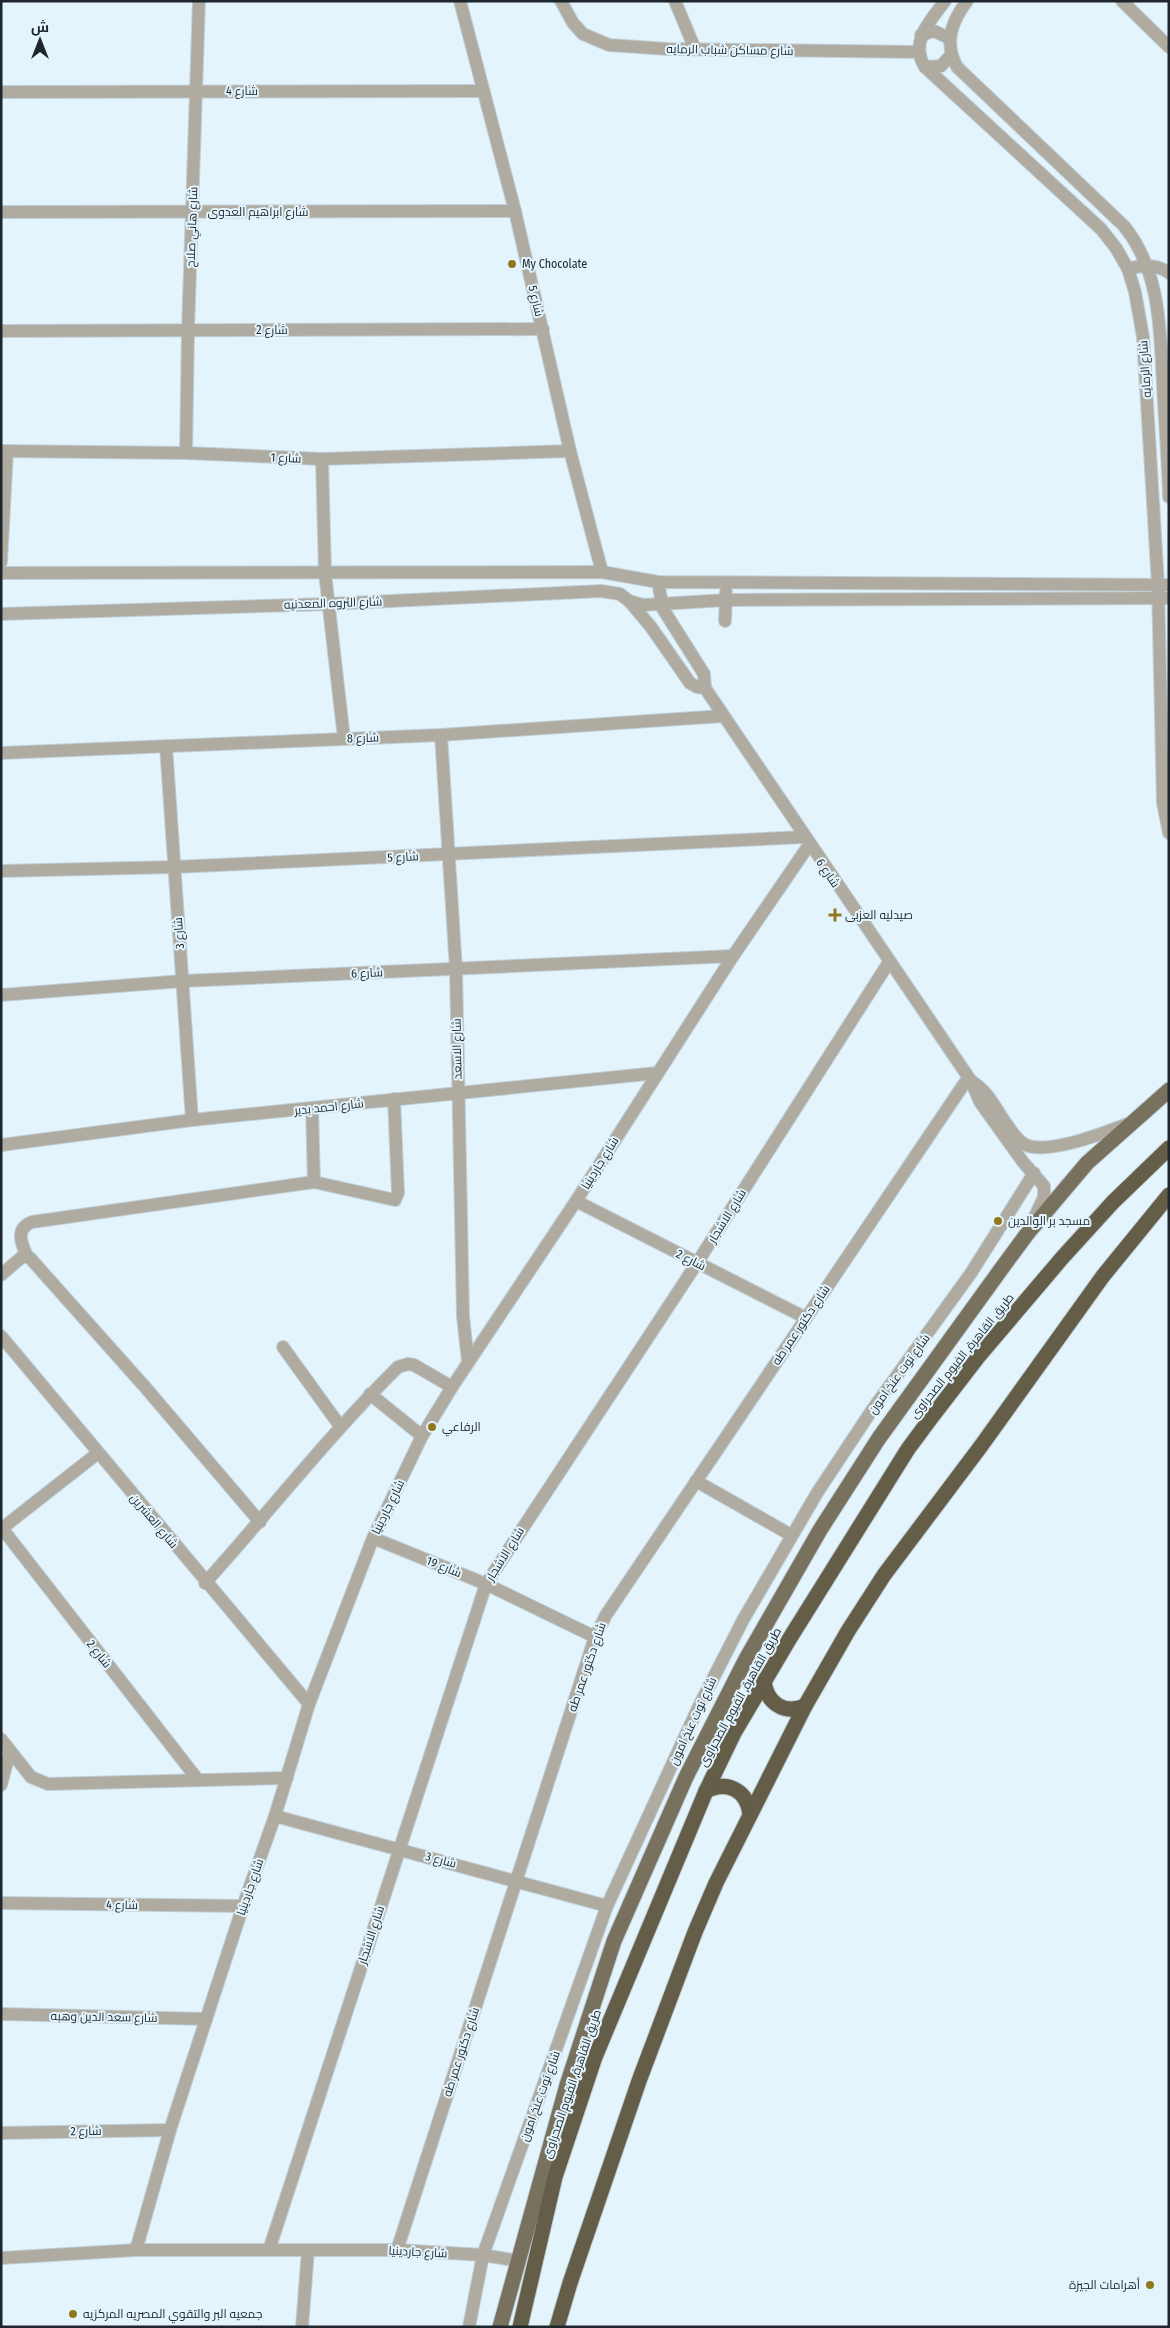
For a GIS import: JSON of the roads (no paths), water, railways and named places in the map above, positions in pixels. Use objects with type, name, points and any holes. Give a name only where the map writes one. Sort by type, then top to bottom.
[{"type":"highway","name":"طريق القاهرة, الفيوم الصحراوى","points":[[520,2327],[556,2177],[583,2092],[613,2012],[706,1791],[764,1680],[908,1449],[954,1387],[1089,1228],[1169,1148]]},
{"type":"highway","points":[[558,2327],[580,2253],[666,2008],[712,1891],[806,1706],[848,1631],[884,1575],[987,1438],[1103,1276],[1169,1195]]},
{"type":"highway","points":[[764,1680],[767,1695],[777,1706],[791,1710],[806,1706]]},
{"type":"highway","points":[[706,1791],[722,1786],[731,1787],[745,1797],[750,1814]]},
{"type":"main road","points":[[500,2327],[557,2120],[605,1967],[666,1820],[707,1736],[766,1624],[849,1484],[907,1397],[1027,1234],[1087,1163],[1169,1090]]},
{"type":"street","name":"شارع هاني صلاح","points":[[186,453],[188,330],[199,1]]},
{"type":"street","name":"شارع 5","points":[[460,1],[515,211],[570,451],[602,572]]},
{"type":"street","name":"شارع مساكن شباب الرمايه","points":[[561,1],[572,23],[583,34],[609,45],[630,48],[918,52]]},
{"type":"street","points":[[675,1],[695,49]]},
{"type":"street","points":[[918,52],[921,35],[945,1]]},
{"type":"street","name":"شارع الرمايه","points":[[966,1],[955,18],[949,38],[951,55],[965,77],[1124,226],[1140,248],[1148,266],[1160,324],[1169,497]]},
{"type":"street","points":[[1122,1],[1169,46]]},
{"type":"street","points":[[921,35],[934,31],[949,38]]},
{"type":"street","name":"شارع الرمايه","points":[[918,52],[925,67],[1101,229],[1116,248],[1128,269],[1138,307],[1144,351],[1163,592],[1163,803],[1169,833]]},
{"type":"street","points":[[925,67],[940,66],[951,55]]},
{"type":"street","name":"شارع 4","points":[[1,92],[483,91]]},
{"type":"street","name":"شارع ابراهيم العدوى","points":[[1,212],[515,211]]},
{"type":"street","points":[[1128,269],[1148,266],[1158,267],[1169,273]]},
{"type":"street","name":"شارع 2","points":[[1,331],[543,329]]},
{"type":"street","points":[[1,562],[4,451]]},
{"type":"street","name":"شارع 1","points":[[4,451],[186,453],[322,459],[570,451]]},
{"type":"street","points":[[322,459],[325,573],[344,739]]},
{"type":"street","points":[[1,573],[602,572],[658,582],[1163,592]]},
{"type":"street","name":"شارع 6","points":[[658,582],[661,604],[704,674],[705,688],[970,1079],[980,1102],[1023,1162],[1042,1181],[1045,1191],[1027,1234]]},
{"type":"street","points":[[725,621],[726,582]]},
{"type":"street","name":"شارع الثروه المعدنيه","points":[[1,614],[329,604],[601,590],[620,594],[629,601],[643,605],[726,600],[1163,592]]},
{"type":"street","name":"شارع 6","points":[[629,601],[652,627],[690,683],[697,687],[705,688]]},
{"type":"street","name":"شارع 8","points":[[1,753],[441,735],[724,716]]},
{"type":"street","name":"شارع الاسعد","points":[[441,735],[456,969],[463,1316],[468,1362]]},
{"type":"street","name":"شارع 3","points":[[166,746],[192,1120]]},
{"type":"street","name":"شارع 5","points":[[1,871],[175,867],[450,854],[807,841]]},
{"type":"street","name":"شارع جاردينيا","points":[[136,2250],[170,2130],[242,1906],[275,1816],[309,1704],[373,1538],[422,1436],[468,1362],[576,1201],[656,1073],[807,841]]},
{"type":"street","name":"شارع 6","points":[[1,995],[183,981],[733,956]]},
{"type":"street","name":"شارع الاشجار","points":[[269,2250],[486,1584],[698,1263],[889,962]]},
{"type":"street","name":"شارع احمد بدير","points":[[1,1145],[192,1120],[656,1073]]},
{"type":"street","name":"شارع 6","points":[[970,1079],[985,1092],[1016,1137],[1028,1146],[1046,1146],[1074,1142],[1130,1123]]},
{"type":"street","name":"شارع دكتور عمر طه","points":[[397,2250],[595,1637],[620,1593],[970,1079]]},
{"type":"street","points":[[260,1522],[145,1387],[27,1256],[20,1238],[23,1228],[32,1222],[314,1182],[392,1200],[397,1198],[394,1100]]},
{"type":"street","points":[[312,1108],[314,1182]]},
{"type":"street","name":"شارع توت عنخ امون","points":[[469,2327],[483,2255],[607,1906],[712,1680],[791,1535],[872,1410],[971,1273],[1034,1173]]},
{"type":"street","name":"شارع 2","points":[[576,1201],[806,1318]]},
{"type":"street","points":[[1,1275],[23,1256],[27,1256]]},
{"type":"street","name":"شارع العشرين","points":[[1,1336],[205,1583],[309,1704]]},
{"type":"street","points":[[283,1348],[340,1426]]},
{"type":"street","points":[[205,1583],[260,1522],[340,1426],[398,1367],[408,1364],[414,1365],[452,1388]]},
{"type":"street","points":[[370,1394],[422,1436]]},
{"type":"street","points":[[2,1528],[98,1453]]},
{"type":"street","points":[[696,1481],[791,1535]]},
{"type":"street","name":"شارع 2","points":[[2,1528],[198,1780]]},
{"type":"street","name":"شارع 19","points":[[373,1538],[486,1584],[595,1637]]},
{"type":"street","points":[[1,1739],[31,1777],[48,1784],[287,1778]]},
{"type":"street","points":[[1,1785],[10,1751]]},
{"type":"street","name":"شارع 3","points":[[275,1816],[517,1880],[607,1906]]},
{"type":"street","name":"شارع 4","points":[[1,1903],[242,1906]]},
{"type":"street","name":"شارع سعد الدين وهبه","points":[[1,2014],[206,2019]]},
{"type":"street","name":"شارع 2","points":[[1,2133],[170,2130]]},
{"type":"street","name":"شارع جاردينيا","points":[[1,2258],[136,2250],[397,2250],[483,2255],[519,2261]]},
{"type":"street","points":[[302,2327],[308,2250]]},
{"type":"place","name":"My Chocolate","points":[[512,264]]},
{"type":"place","name":"صيدليه العزبى","points":[[835,915]]},
{"type":"place","name":"مسجد بر الوالدين","points":[[998,1221]]},
{"type":"place","name":"الرفاعي","points":[[432,1427]]},
{"type":"place","name":"أهرامات الجيزة","points":[[1150,2285]]},
{"type":"place","name":"جمعيه البر والتقوي المصريه المركزيه","points":[[73,2314]]}]
